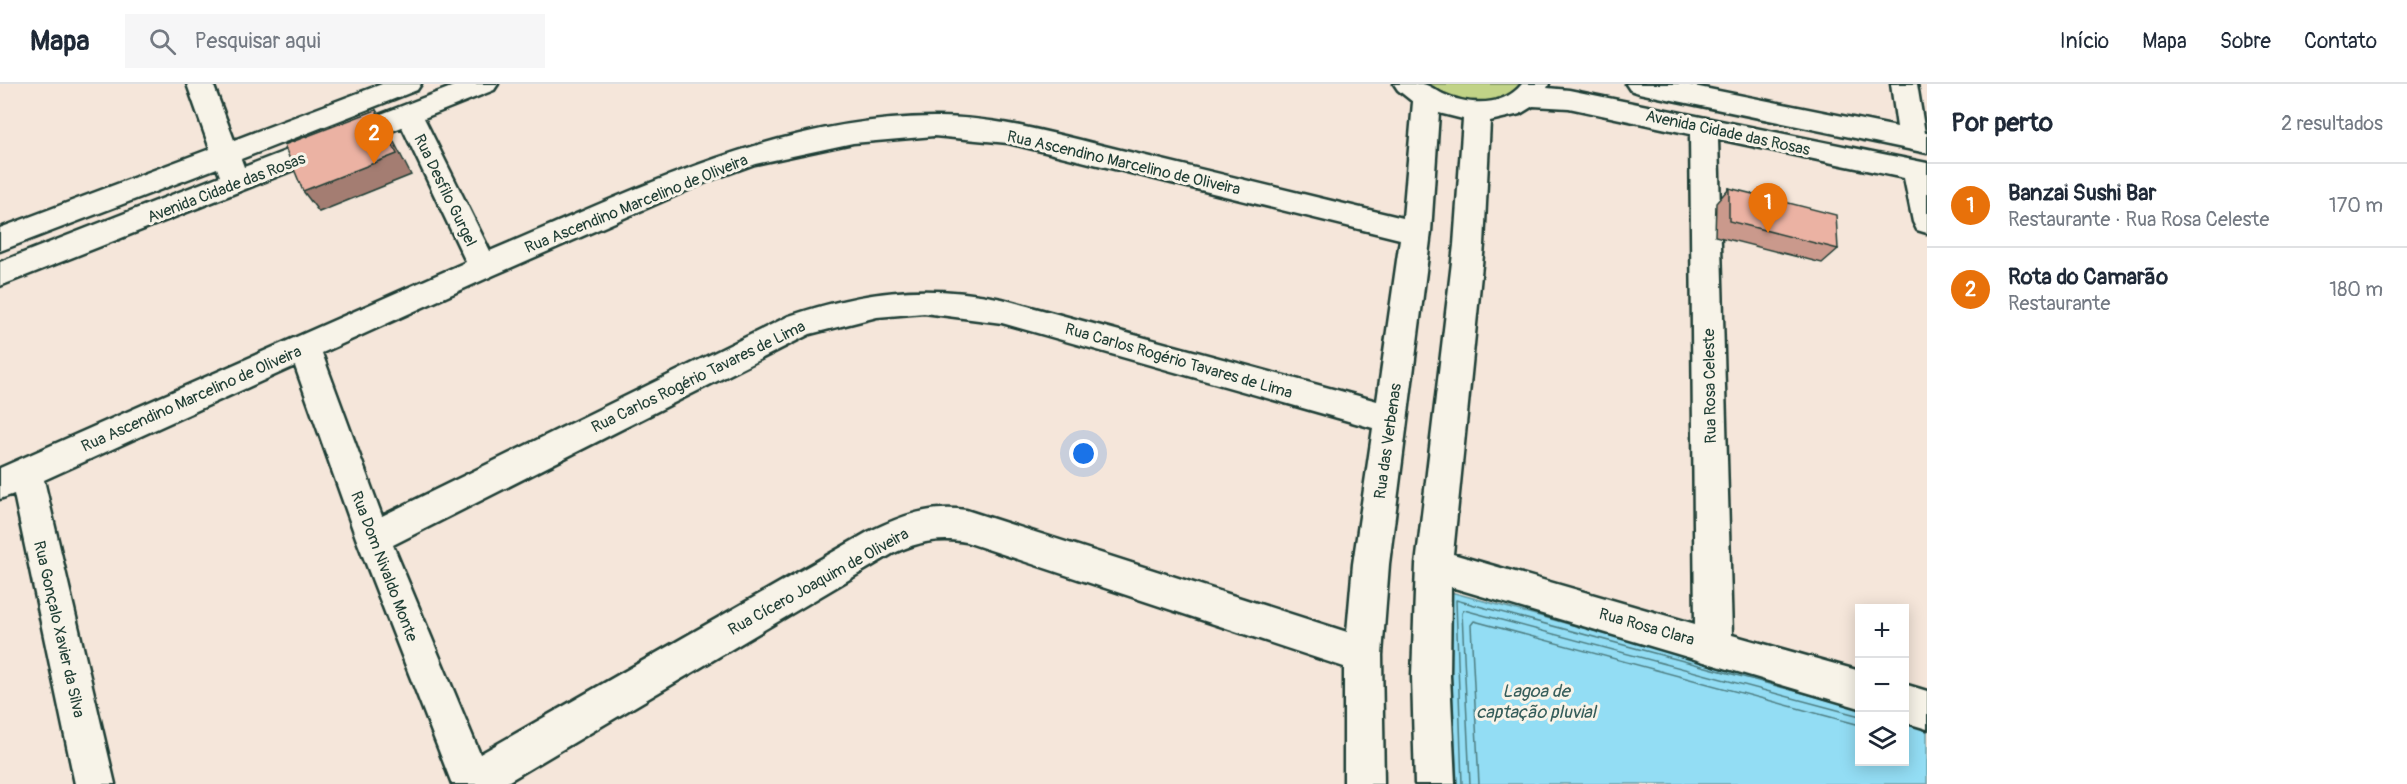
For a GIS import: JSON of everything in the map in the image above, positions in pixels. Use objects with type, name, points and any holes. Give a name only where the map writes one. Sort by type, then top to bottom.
[{"type":"street","points":[[200,84],[237,183]]},
{"type":"street","name":"Avenida Cidade das Rosas","points":[[0,240],[408,84]]},
{"type":"street","name":"Avenida Cidade das Rosas","points":[[0,274],[485,84]]},
{"type":"street","name":"Avenida Cidade das Rosas","points":[[1639,84],[1696,90],[1920,142]]},
{"type":"street","points":[[1904,84],[1920,142]]},
{"type":"street","points":[[1417,91],[1452,108],[1477,111],[1497,110],[1515,105],[1532,90]]},
{"type":"street","name":"Avenida Cidade das Rosas","points":[[1532,90],[1922,172]]},
{"type":"street","name":"Rua das Verbenas","points":[[1364,784],[1363,655],[1371,564],[1416,232],[1417,91]]},
{"type":"street","points":[[1435,784],[1431,676],[1434,566],[1470,246],[1477,111]]},
{"type":"street","name":"Rua Desfilo Gurgel","points":[[409,114],[483,267]]},
{"type":"street","name":"Rua Ascendino Marcelino de Oliveira","points":[[13,479],[483,267],[701,173],[750,155],[807,141],[894,128],[934,126],[1008,133],[1416,232]]},
{"type":"street","name":"Rua Rosa Celeste","points":[[1704,127],[1714,646]]},
{"type":"street","points":[[1922,172],[1927,222]]},
{"type":"street","name":"Rua Carlos Rogério Tavares de Lima","points":[[373,538],[800,325],[846,310],[892,302],[921,299],[947,301],[1002,311],[1391,419]]},
{"type":"street","name":"Rua Dom Nivaldo Monte","points":[[304,347],[373,538],[471,782]]},
{"type":"street","name":"Rua Gonçalo Xavier da Silva","points":[[13,479],[95,784]]},
{"type":"street","name":"Rua Cícero Joaquim de Oliveira","points":[[471,782],[880,543],[922,523],[948,522],[966,526],[1363,655]]},
{"type":"street","name":"Rua Rosa Clara","points":[[1434,566],[1855,688]]},
{"type":"street","points":[[1909,704],[1927,710]]},
{"type":"green space","points":[[1413,84],[1521,84],[1511,95],[1503,99],[1485,104],[1468,105],[1455,102]]},
{"type":"water","name":"Lagoa de captação pluvial","points":[[1447,591],[1855,702],[1855,766],[1909,766],[1909,716],[1927,721],[1927,784],[1457,784]]},
{"type":"building","points":[[376,110],[397,154],[303,191],[284,145]]},
{"type":"building","points":[[1729,188],[1836,215],[1838,249],[1729,221]]},
{"type":"place","name":"Rota do Camarão","points":[[374,164]]},
{"type":"place","name":"Banzai Sushi Bar","points":[[1768,233]]}]
